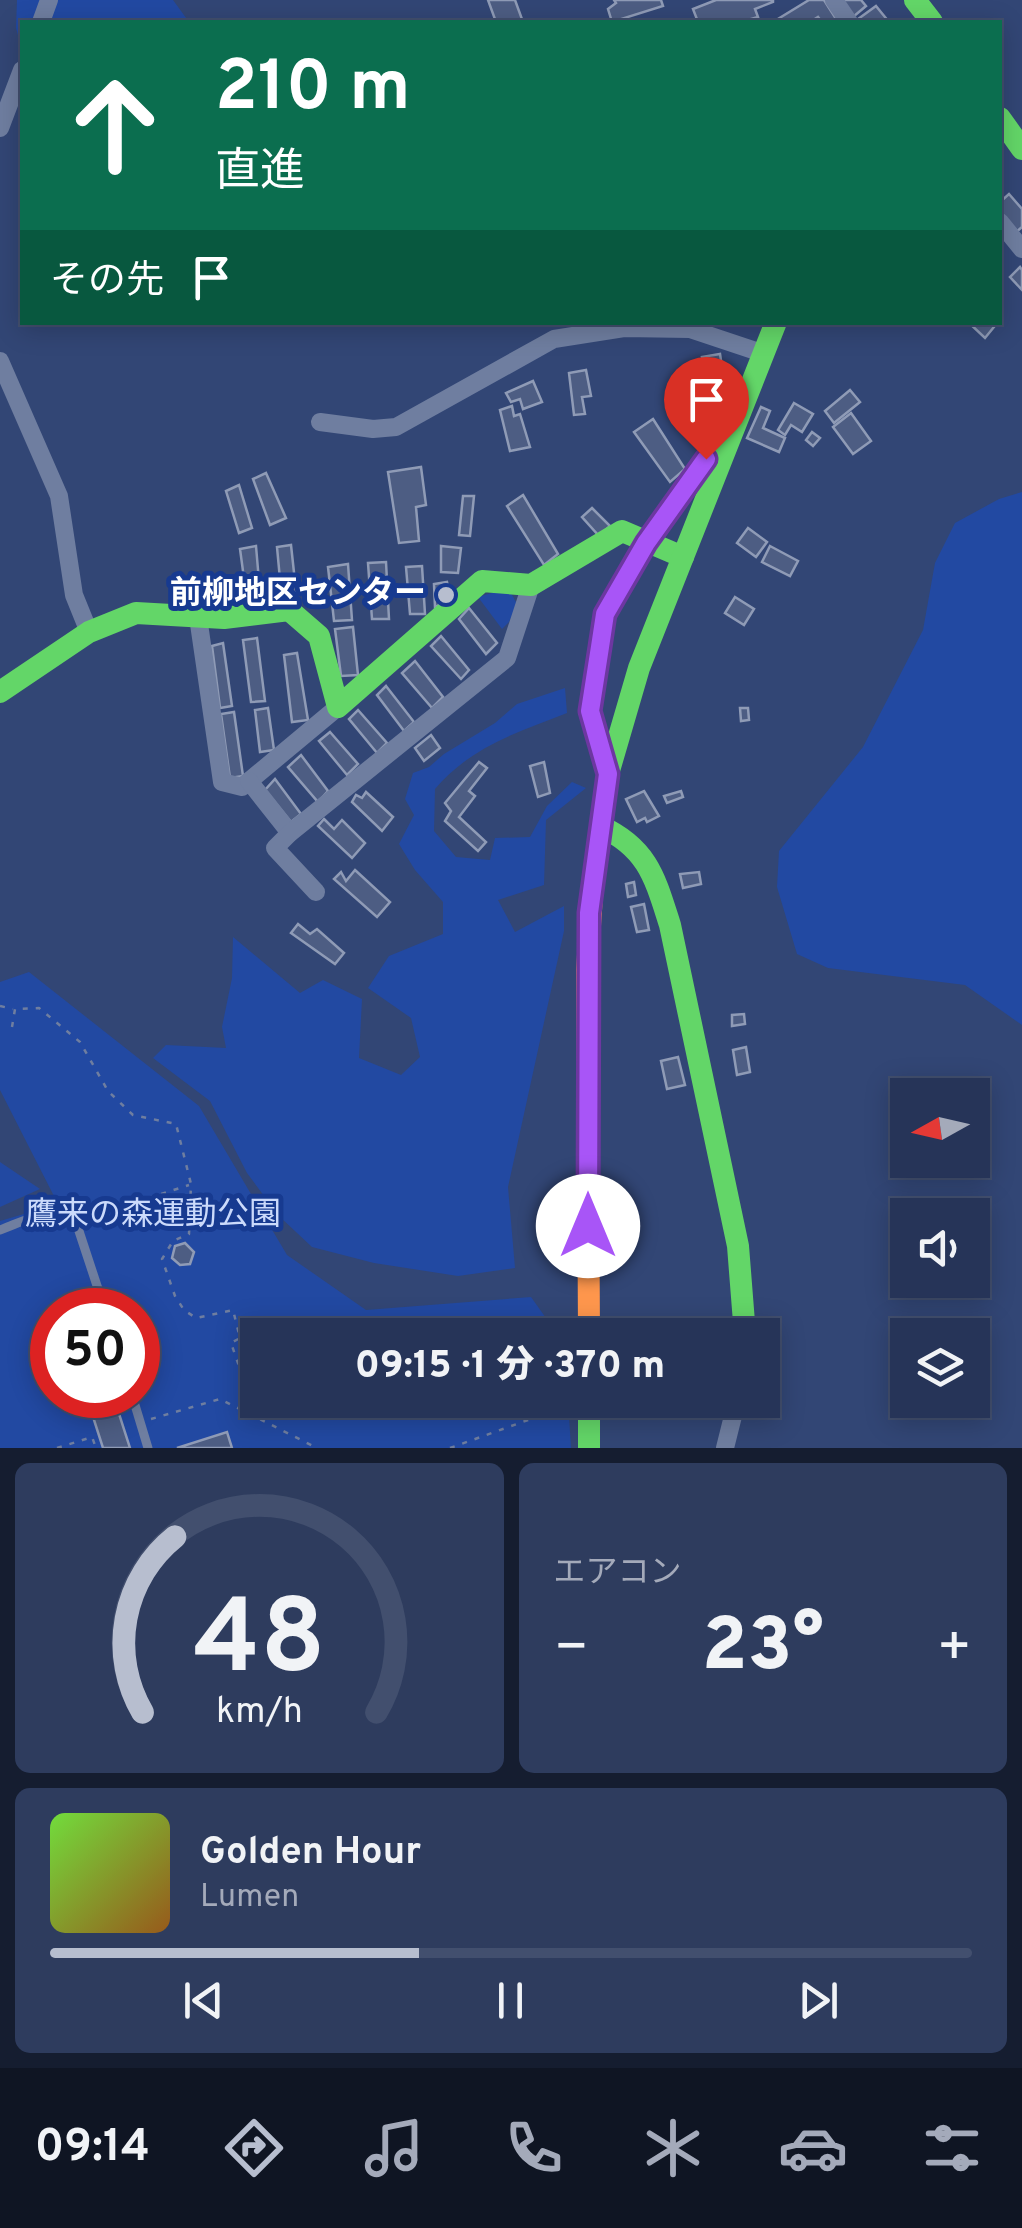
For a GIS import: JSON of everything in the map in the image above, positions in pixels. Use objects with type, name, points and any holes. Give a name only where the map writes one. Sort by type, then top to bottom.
[{"type":"street","points":[[915,0],[930,20]]},
{"type":"street","points":[[0,128],[20,75]]},
{"type":"street","points":[[1002,121],[1022,149]]},
{"type":"street","points":[[1002,224],[1022,249]]},
{"type":"street","points":[[589,1318],[589,913],[608,774],[640,668],[775,325]]},
{"type":"street","points":[[320,422],[373,429],[396,426],[554,338],[624,328],[690,329],[762,353]]},
{"type":"street","points":[[0,361],[59,496],[74,595],[89,632]]},
{"type":"street","points":[[608,774],[590,711],[605,614],[646,543],[706,459],[720,458]]},
{"type":"street","points":[[198,617],[222,782],[242,787],[482,580],[531,585],[622,530],[683,557]]},
{"type":"street","points":[[316,892],[276,848],[507,658],[531,585]]},
{"type":"street","points":[[0,692],[89,632],[136,613],[224,618],[289,610],[319,636],[338,707]]},
{"type":"street","points":[[250,781],[290,833]]},
{"type":"street","points":[[600,826],[634,842],[657,884],[670,925],[738,1246],[744,1318]]},
{"type":"street","points":[[586,1418],[590,1448]]},
{"type":"street","points":[[725,1448],[732,1418]]},
{"type":"lane","points":[[0,1230],[52,1212],[67,1214],[76,1222],[97,1288]]},
{"type":"lane","points":[[139,1418],[148,1448]]},
{"type":"path","points":[[0,1006],[39,1008],[80,1042],[108,1091],[134,1115],[176,1124],[191,1184],[189,1234],[173,1241],[162,1259],[184,1310],[196,1318],[233,1310],[240,1338],[231,1343],[240,1369]]},
{"type":"path","points":[[12,1027],[15,1009]]},
{"type":"path","points":[[76,1222],[191,1184]]},
{"type":"path","points":[[140,1422],[220,1399],[240,1408]]},
{"type":"path","points":[[260,1418],[317,1448]]},
{"type":"path","points":[[450,1448],[536,1418]]},
{"type":"path","points":[[57,1448],[92,1437],[96,1448]]},
{"type":"green space","points":[[17,0],[173,0],[188,20],[20,20],[20,43]]},
{"type":"green space","points":[[1022,492],[1022,1025],[965,985],[828,968],[797,954],[777,887],[779,851],[863,747],[923,630],[935,563],[955,523],[999,499]]},
{"type":"green space","points":[[511,593],[517,604],[502,629],[478,597]]},
{"type":"green space","points":[[565,688],[567,713],[480,751],[435,789],[434,831],[456,857],[490,860],[495,838],[530,837],[547,806],[572,782],[586,788],[546,820],[544,885],[498,900],[515,932],[564,906],[564,931],[508,1187],[515,1268],[458,1276],[374,1263],[312,1247],[279,1216],[247,1173],[210,1101],[153,1058],[166,1045],[226,1048],[222,1027],[232,978],[233,937],[300,993],[323,980],[362,999],[359,1058],[401,1075],[420,1057],[411,1018],[368,988],[389,956],[443,934],[443,902],[399,844],[414,815],[405,799],[413,773],[429,767],[517,704]]},
{"type":"green space","name":"鷹来の森運動公園","points":[[29,972],[199,1106],[287,1255],[366,1310],[531,1297],[546,1318],[240,1318],[240,1418],[569,1418],[571,1448],[0,1448],[0,1221],[58,1204],[0,1090],[0,982]]},
{"type":"green space","points":[[0,1162],[40,1189],[0,1207]]},
{"type":"building","points":[[488,0],[515,0],[522,20],[495,20]]},
{"type":"building","points":[[614,0],[661,0],[663,6],[611,20],[608,9],[616,3]]},
{"type":"building","points":[[716,0],[773,0],[755,9],[758,17],[748,20],[697,20],[693,9]]},
{"type":"building","points":[[809,0],[824,0],[837,20],[818,17],[776,20]]},
{"type":"building","points":[[839,0],[861,0],[866,6],[853,17]]},
{"type":"building","points":[[876,6],[887,20],[857,20]]},
{"type":"building","points":[[1009,194],[1022,209],[1022,227],[1015,233],[1002,217],[1002,200]]},
{"type":"building","points":[[1020,267],[1022,270],[1022,290],[1010,277]]},
{"type":"building","points":[[971,325],[996,325],[985,338]]},
{"type":"building","points":[[720,354],[723,373],[706,377],[702,357]]},
{"type":"building","points":[[586,370],[591,396],[582,397],[585,414],[574,415],[569,373]]},
{"type":"building","points":[[533,381],[542,402],[523,409],[520,399],[511,402],[506,393]]},
{"type":"building","points":[[850,390],[860,402],[834,423],[825,411]]},
{"type":"building","points":[[794,403],[813,414],[802,432],[791,425],[785,435],[778,430]]},
{"type":"building","points":[[512,406],[514,416],[520,414],[530,447],[510,451],[500,410]]},
{"type":"building","points":[[761,407],[770,411],[763,428],[785,438],[779,452],[747,438]]},
{"type":"building","points":[[851,413],[871,441],[853,454],[833,427]]},
{"type":"building","points":[[653,419],[685,469],[670,482],[634,432]]},
{"type":"building","points":[[812,432],[820,438],[813,446],[806,440]]},
{"type":"building","points":[[421,467],[426,505],[416,507],[419,541],[399,543],[388,472]]},
{"type":"building","points":[[266,473],[286,518],[270,525],[253,479]]},
{"type":"building","points":[[239,485],[252,528],[239,533],[226,491]]},
{"type":"building","points":[[523,495],[558,554],[544,565],[507,506]]},
{"type":"building","points":[[463,496],[474,496],[470,536],[459,535]]},
{"type":"building","points":[[592,508],[610,526],[599,536],[582,517]]},
{"type":"building","points":[[748,528],[767,542],[756,557],[737,543]]},
{"type":"building","points":[[291,545],[297,600],[282,601],[277,547]]},
{"type":"building","points":[[256,546],[261,605],[248,608],[240,549]]},
{"type":"building","points":[[441,546],[461,548],[458,573],[441,572]]},
{"type":"building","points":[[770,546],[798,561],[790,576],[762,562]]},
{"type":"building","points":[[386,562],[389,619],[372,619],[368,563]]},
{"type":"building","points":[[348,564],[352,620],[334,621],[328,567]]},
{"type":"building","points":[[422,566],[425,614],[410,614],[406,567]]},
{"type":"building","points":[[447,582],[451,600],[435,607],[434,584]]},
{"type":"building","points":[[735,597],[754,609],[744,625],[725,613]]},
{"type":"building","points":[[469,608],[497,643],[486,654],[459,619]]},
{"type":"building","points":[[353,627],[358,675],[341,676],[335,629]]},
{"type":"building","points":[[441,636],[469,670],[461,679],[431,646]]},
{"type":"building","points":[[257,638],[265,701],[251,702],[243,640]]},
{"type":"building","points":[[223,643],[232,706],[220,708],[212,646]]},
{"type":"building","points":[[297,653],[308,720],[292,722],[284,655]]},
{"type":"building","points":[[415,661],[443,697],[432,708],[402,673]]},
{"type":"building","points":[[386,686],[414,722],[404,731],[377,695]]},
{"type":"building","points":[[268,708],[274,750],[260,752],[255,710]]},
{"type":"building","points":[[740,708],[748,708],[749,720],[741,721]]},
{"type":"building","points":[[358,710],[387,743],[377,753],[349,719]]},
{"type":"building","points":[[234,712],[243,776],[230,778],[221,714]]},
{"type":"building","points":[[330,732],[358,764],[347,775],[319,741]]},
{"type":"building","points":[[431,735],[440,748],[424,761],[415,748]]},
{"type":"building","points":[[301,755],[328,791],[318,802],[288,767]]},
{"type":"building","points":[[479,762],[487,768],[469,791],[475,796],[459,817],[486,842],[478,851],[445,821],[451,811],[445,803]]},
{"type":"building","points":[[544,762],[550,793],[538,797],[530,766]]},
{"type":"building","points":[[275,779],[301,814],[291,822],[265,790]]},
{"type":"building","points":[[644,791],[659,816],[637,822],[626,799]]},
{"type":"building","points":[[681,791],[683,797],[667,803],[664,796]]},
{"type":"building","points":[[366,792],[393,817],[382,831],[352,802],[356,795],[362,798]]},
{"type":"building","points":[[324,819],[334,829],[342,820],[365,843],[352,858],[318,826]]},
{"type":"building","points":[[355,870],[390,902],[377,917],[334,879],[341,872],[346,881]]},
{"type":"building","points":[[699,872],[701,884],[683,888],[680,874]]},
{"type":"building","points":[[634,882],[636,895],[628,897],[626,884]]},
{"type":"building","points":[[644,904],[649,930],[637,932],[631,907]]},
{"type":"building","points":[[298,924],[310,934],[317,929],[344,953],[335,964],[291,933]]},
{"type":"building","points":[[744,1014],[745,1024],[732,1026],[732,1015]]},
{"type":"building","points":[[746,1047],[750,1072],[737,1075],[733,1050]]},
{"type":"building","points":[[678,1057],[685,1085],[667,1089],[661,1061]]},
{"type":"building","points":[[185,1243],[194,1252],[190,1264],[180,1265],[172,1258],[175,1246]]},
{"type":"building","points":[[93,1418],[120,1418],[130,1448],[103,1448]]},
{"type":"building","points":[[227,1432],[232,1448],[177,1448]]},
{"type":"traffic: fast","points":[[915,0],[930,20]]},
{"type":"traffic: fast","points":[[1002,121],[1022,149]]},
{"type":"traffic: fast","points":[[592,896],[608,774],[639,668],[775,325]]},
{"type":"traffic: fast","points":[[0,692],[89,632],[136,613],[224,618],[289,610],[319,636],[338,707],[482,581],[531,585],[622,531],[683,557]]},
{"type":"traffic: fast","points":[[600,826],[629,844],[647,866],[670,925],[738,1246],[744,1318]]},
{"type":"traffic: fast","points":[[589,1418],[589,1448]]},
{"type":"traffic: slow","points":[[589,1318],[587,970],[592,896]]},
{"type":"place","name":"前柳地区センター","points":[[446,595]]},
{"type":"route","points":[[588,1226],[589,913],[608,774],[590,711],[605,614],[646,543],[706,459]]}]
